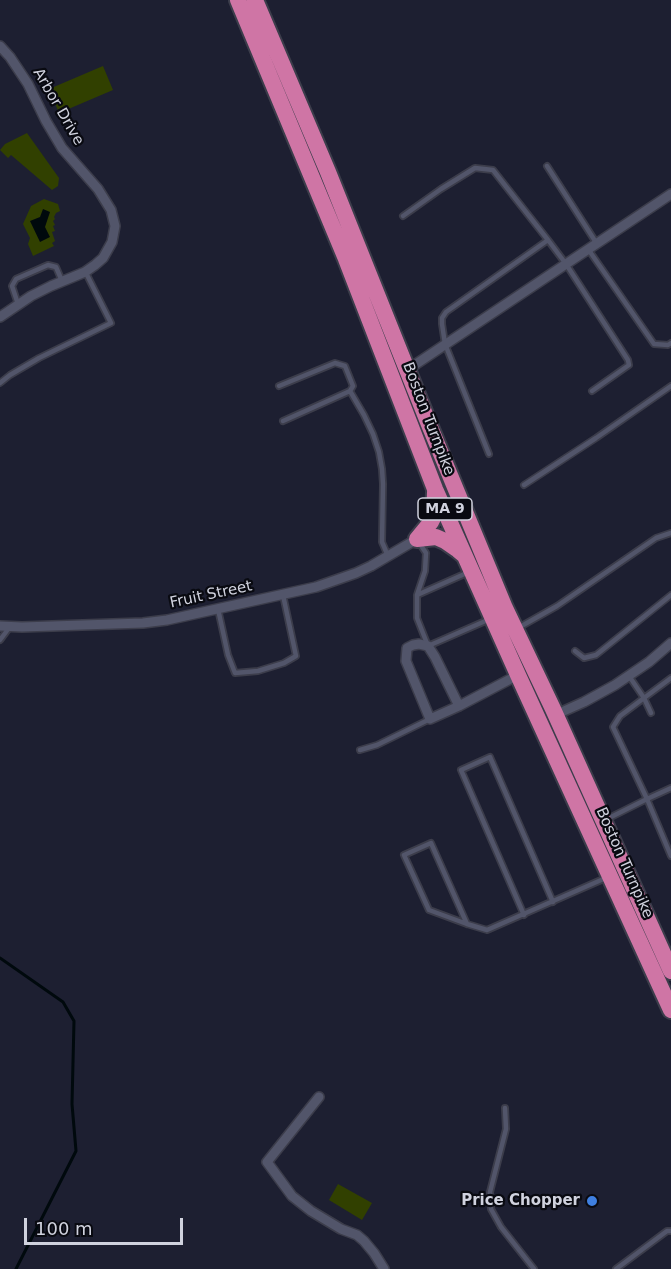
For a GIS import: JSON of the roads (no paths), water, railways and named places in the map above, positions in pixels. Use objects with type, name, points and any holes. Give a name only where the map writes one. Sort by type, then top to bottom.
[{"type":"highway","name":"Boston Turnpike","points":[[238,0],[346,259],[435,489],[671,1010]]},
{"type":"highway","name":"Boston Turnpike","points":[[255,0],[324,161],[407,370],[515,629],[671,970]]},
{"type":"highway","points":[[417,539],[434,516],[435,489]]},
{"type":"highway","points":[[417,539],[436,537],[445,541],[458,550],[469,564]]},
{"type":"street","name":"Arbor Drive","points":[[0,46],[28,84],[62,148],[98,189],[111,210],[115,226],[112,242],[103,258],[95,265],[85,272],[31,296],[0,317]]},
{"type":"street","points":[[407,370],[671,194]]},
{"type":"street","name":"Fruit Street","points":[[5,626],[143,623],[167,620],[316,588],[356,573],[417,539]]},
{"type":"street","points":[[555,715],[588,700],[629,676],[671,643]]},
{"type":"street","points":[[459,706],[428,646],[419,644],[407,648],[406,661],[430,719],[459,706],[518,675]]},
{"type":"street","points":[[319,1097],[267,1162],[292,1196],[311,1211],[341,1229],[357,1235],[374,1253],[384,1269]]},
{"type":"lane","points":[[547,166],[592,247],[654,344],[668,345],[671,343]]},
{"type":"lane","points":[[403,216],[475,168],[493,170],[566,264],[628,360],[629,365],[592,391]]},
{"type":"lane","points":[[489,454],[445,345],[442,318],[446,312],[548,240]]},
{"type":"lane","points":[[18,304],[12,286],[16,279],[48,265],[56,267],[62,281]]},
{"type":"lane","points":[[0,383],[39,358],[111,323],[85,272]]},
{"type":"lane","points":[[279,386],[335,363],[345,366],[353,386],[350,391],[284,421]]},
{"type":"lane","points":[[524,485],[671,386]]},
{"type":"lane","points":[[350,391],[368,424],[379,452],[382,469],[382,542],[388,556]]},
{"type":"lane","points":[[515,629],[556,606],[656,538],[671,533]]},
{"type":"lane","points":[[417,539],[426,553],[425,571],[417,595],[417,618],[428,646],[493,618]]},
{"type":"lane","points":[[417,595],[469,564]]},
{"type":"lane","points":[[218,609],[228,655],[235,673],[258,671],[285,663],[296,656],[283,595]]},
{"type":"lane","points":[[575,651],[584,658],[596,655],[671,595]]},
{"type":"lane","points":[[0,640],[5,626]]},
{"type":"lane","points":[[629,676],[651,713]]},
{"type":"lane","points":[[671,678],[620,716],[613,727],[671,856]]},
{"type":"lane","points":[[360,750],[377,745],[430,719]]},
{"type":"lane","points":[[524,915],[461,770],[490,757],[553,902]]},
{"type":"lane","points":[[603,821],[671,789]]},
{"type":"lane","points":[[467,924],[431,843],[404,855],[429,910],[467,924],[487,930],[610,876]]},
{"type":"lane","points":[[505,1108],[506,1129],[490,1192],[490,1209],[534,1269]]},
{"type":"lane","points":[[616,1269],[667,1231],[671,1231]]},
{"type":"waterway","points":[[0,958],[63,1002],[74,1021],[72,1104],[76,1151],[16,1269]]},
{"type":"place","name":"Price Chopper","points":[[592,1201]]}]
